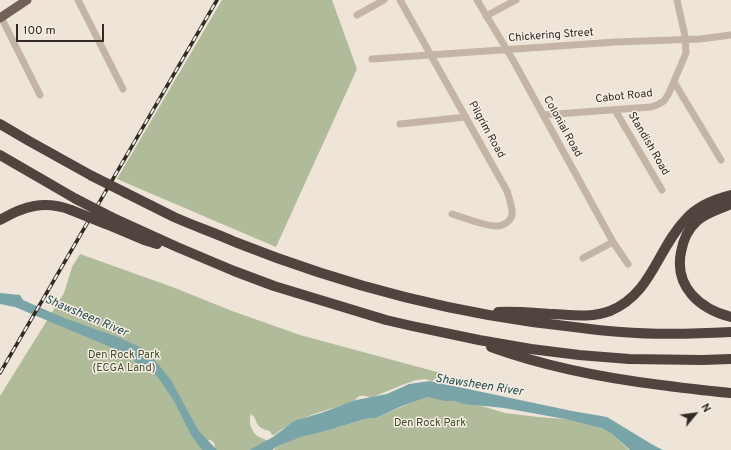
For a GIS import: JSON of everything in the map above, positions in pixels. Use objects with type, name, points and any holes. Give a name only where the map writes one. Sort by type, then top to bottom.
[{"type":"highway","points":[[0,124],[92,176],[175,218],[278,258],[330,276],[402,296],[475,312],[547,324],[622,332],[702,334],[731,332]]},
{"type":"highway","points":[[0,155],[76,198],[108,220],[144,240],[177,247],[274,286],[386,320],[479,340],[554,352],[629,359],[731,359]]},
{"type":"highway","points":[[475,312],[526,312],[581,316],[611,311],[628,301],[647,281],[670,240],[686,218],[708,203],[731,195]]},
{"type":"highway","points":[[731,204],[706,215],[691,228],[682,246],[679,265],[682,280],[687,289],[700,303],[722,315],[731,317]]},
{"type":"highway","points":[[0,220],[16,211],[37,205],[54,206],[108,220]]},
{"type":"highway","points":[[479,340],[506,353],[584,373],[644,383],[731,393]]},
{"type":"main road","points":[[0,18],[27,0]]},
{"type":"street","points":[[78,0],[123,90]]},
{"type":"street","points":[[357,15],[384,0]]},
{"type":"street","name":"Pilgrim Road","points":[[400,0],[507,191],[512,214],[511,218],[506,223],[497,227],[452,214]]},
{"type":"street","name":"Colonial Road","points":[[477,0],[507,50],[613,242],[628,264]]},
{"type":"street","points":[[486,16],[516,0]]},
{"type":"street","name":"Cabot Road","points":[[543,115],[650,107],[658,105],[664,101],[686,53],[685,39],[676,0]]},
{"type":"street","points":[[0,18],[40,94]]},
{"type":"street","name":"Chickering Street","points":[[372,59],[616,42],[700,38],[731,34]]},
{"type":"street","points":[[674,82],[721,160]]},
{"type":"street","name":"Standish Road","points":[[615,110],[662,190]]},
{"type":"street","points":[[400,124],[466,117]]},
{"type":"street","points":[[583,258],[613,242]]},
{"type":"green space","points":[[222,0],[332,0],[357,69],[276,247],[117,179]]},
{"type":"green space","name":"Den Rock Park (ECGA Land)","points":[[80,254],[300,335],[448,375],[439,377],[432,381],[425,379],[416,380],[373,397],[360,396],[352,403],[304,418],[274,435],[272,435],[270,431],[258,426],[251,414],[250,425],[254,433],[267,442],[249,450],[217,450],[215,449],[213,442],[206,440],[206,450],[0,450],[0,396],[64,293],[72,267]]},
{"type":"green space","name":"Den Rock Park","points":[[424,397],[478,405],[505,413],[565,419],[598,427],[611,433],[629,450],[274,450],[278,446],[299,437],[326,431],[365,419],[376,418]]},
{"type":"water","name":"Shawsheen River","points":[[0,293],[20,295],[23,300],[64,318],[118,337],[144,349],[171,380],[198,430],[217,450],[202,450],[191,435],[174,401],[157,376],[138,364],[127,354],[15,307],[0,304]]},
{"type":"water","name":"Shawsheen River","points":[[430,381],[607,417],[663,450],[630,450],[612,434],[601,428],[565,419],[504,408],[464,404],[455,401],[445,401],[427,397],[376,418],[365,419],[301,437],[272,450],[249,450],[273,437],[294,421],[356,400],[387,394],[409,384]]},
{"type":"railway","points":[[0,373],[217,0]]}]
